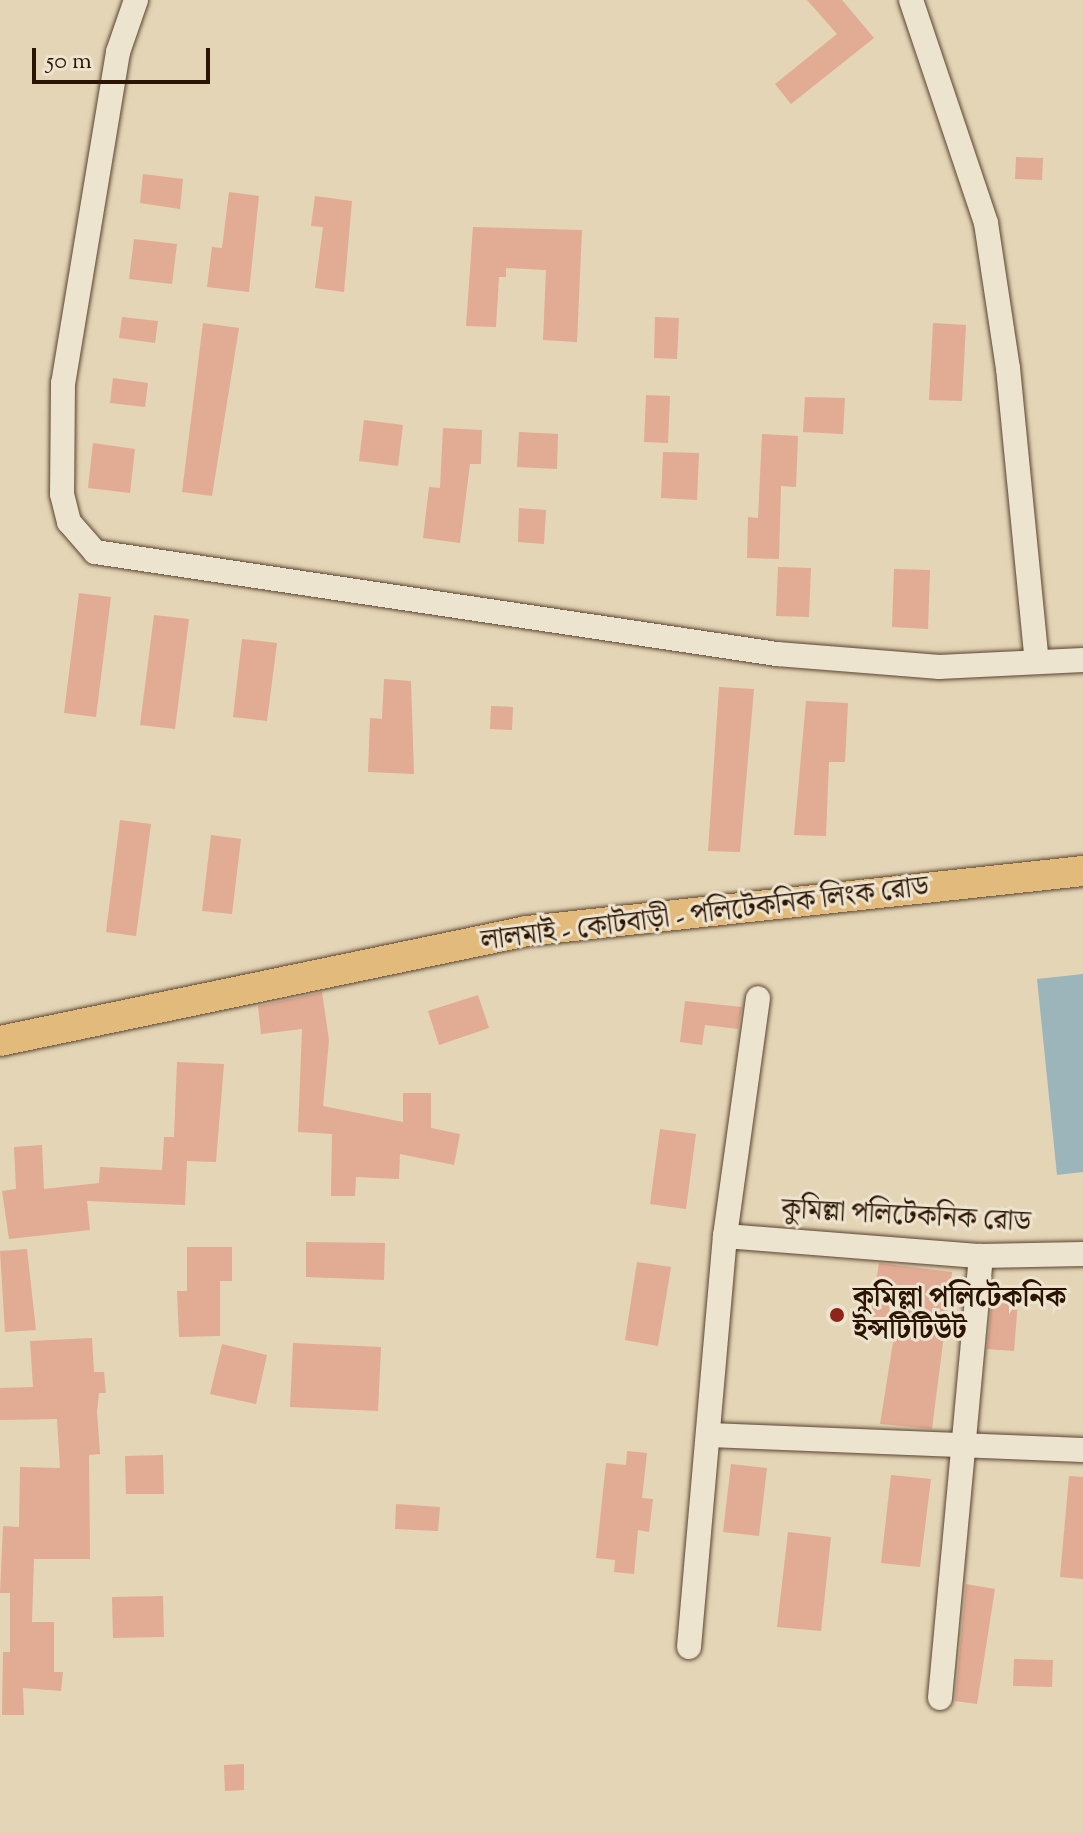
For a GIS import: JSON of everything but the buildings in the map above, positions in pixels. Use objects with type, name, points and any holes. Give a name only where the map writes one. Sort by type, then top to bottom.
[{"type":"main road","name":"লালমাই - কোটবাড়ী - পলিটেকনিক লিংক রোড","points":[[0,1041],[527,931],[1083,871]]},
{"type":"street","points":[[136,0],[118,52],[63,383],[62,494],[80,542],[95,552],[133,560],[777,654],[939,667],[1083,660]]},
{"type":"street","points":[[911,0],[986,223],[1008,368],[1037,662]]},
{"type":"street","points":[[689,1647],[725,1236],[758,998]]},
{"type":"street","name":"কুমিল্লা পলিটেকনিক রোড","points":[[725,1236],[981,1256],[1083,1254]]},
{"type":"street","points":[[940,1698],[981,1256]]},
{"type":"street","points":[[709,1435],[1083,1450]]},
{"type":"water","points":[[1083,974],[1083,1172],[1057,1175],[1037,979]]},
{"type":"place","name":"কুমিল্লা পলিটেকনিক ইন্সটিটিউট","points":[[837,1315]]}]
